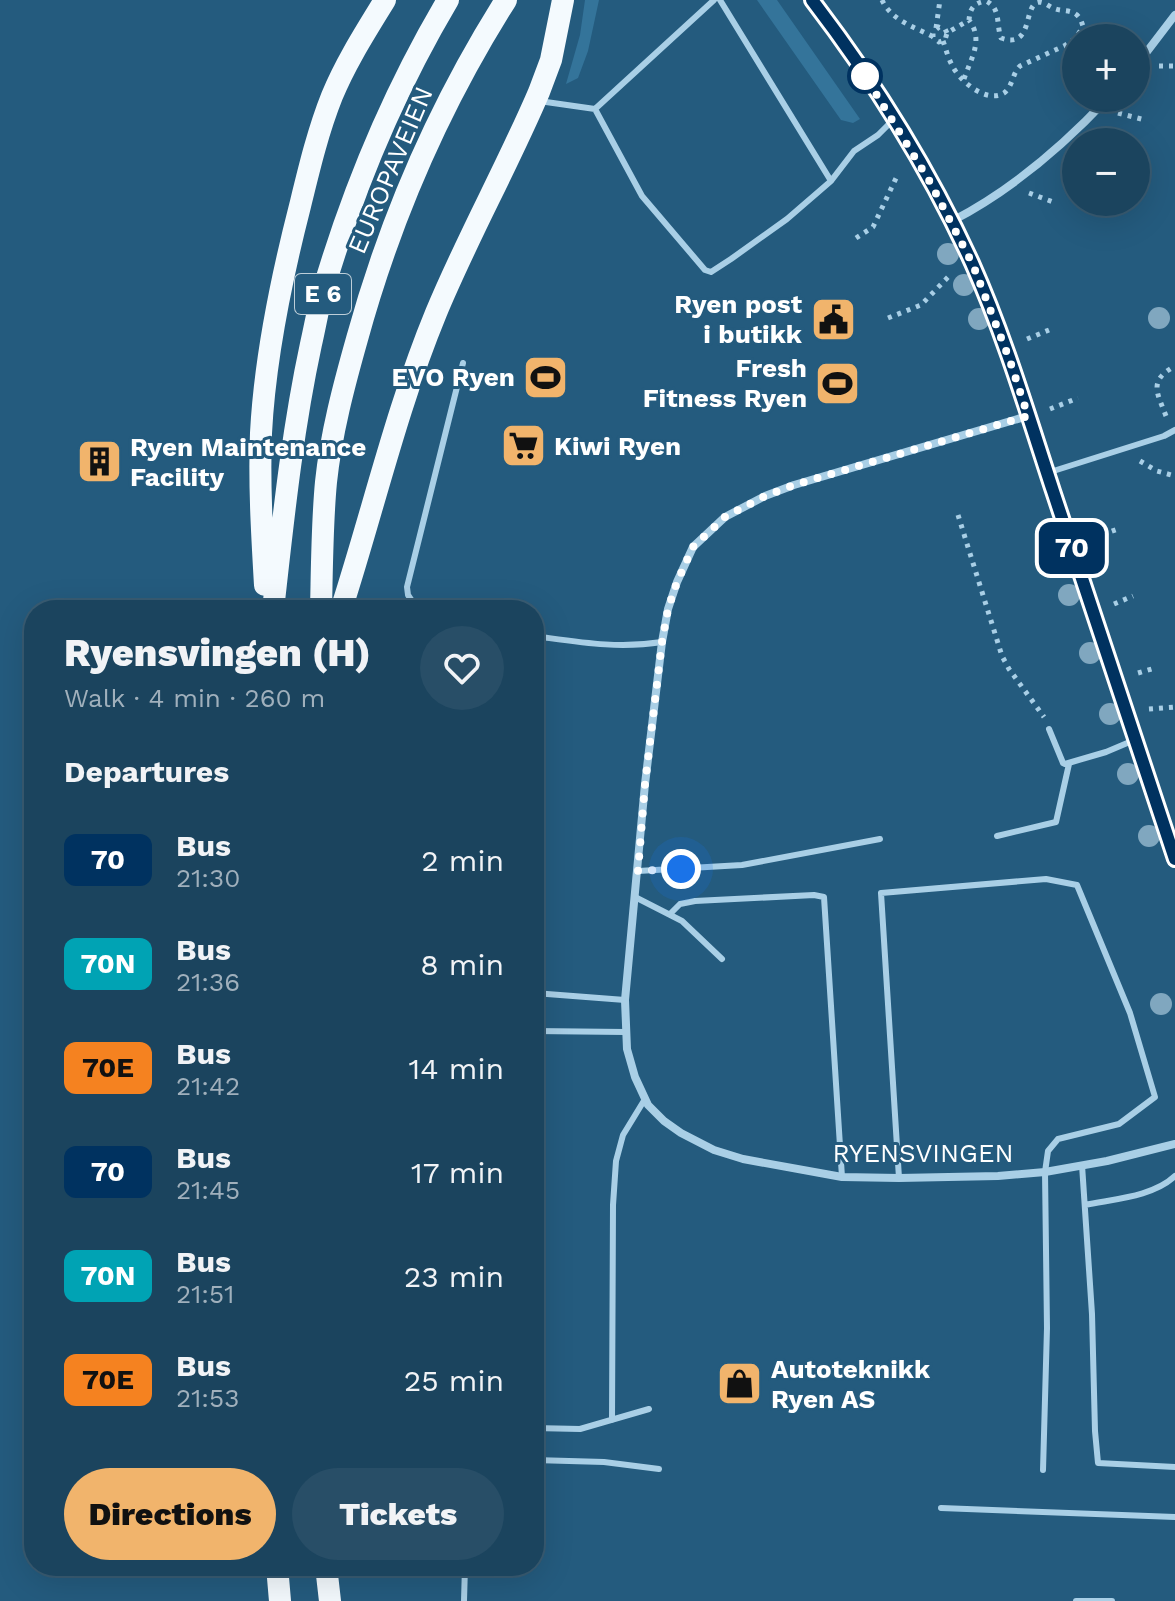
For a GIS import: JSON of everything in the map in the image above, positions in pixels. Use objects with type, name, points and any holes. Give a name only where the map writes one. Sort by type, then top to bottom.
[{"type":"highway","name":"E 6","points":[[269,600],[260,487],[261,432],[265,383],[282,277],[332,96],[385,0]]},
{"type":"highway","name":"EUROPAVEIEN","points":[[271,600],[295,431],[323,292],[357,189],[387,113],[448,0]]},
{"type":"highway","name":"EUROPAVEIEN","points":[[321,600],[327,481],[348,370],[366,307],[399,210],[434,129],[506,0]]},
{"type":"highway","points":[[344,600],[391,440],[436,313],[535,100],[551,60],[563,0]]},
{"type":"highway","points":[[278,1576],[280,1601]]},
{"type":"highway","points":[[327,1576],[330,1601]]},
{"type":"main road","points":[[812,0],[893,120],[952,221],[973,265],[1028,416],[1175,860]]},
{"type":"street","points":[[1150,48],[1175,15]]},
{"type":"street","points":[[952,221],[978,208],[1013,182],[1094,112]]},
{"type":"street","name":"RYENSVINGEN","points":[[1028,416],[765,496],[725,517],[693,547],[668,609],[662,642],[625,1000],[627,1049],[648,1105],[681,1133],[714,1150],[743,1159],[842,1177],[998,1176],[1045,1172],[1175,1144]]},
{"type":"lane","points":[[595,109],[717,0],[831,181]]},
{"type":"lane","points":[[535,100],[595,109]]},
{"type":"lane","points":[[595,109],[642,196],[708,272],[787,219],[831,181],[854,151],[878,135],[893,120]]},
{"type":"lane","points":[[411,600],[407,587],[463,363]]},
{"type":"lane","points":[[1047,473],[1175,430]]},
{"type":"lane","points":[[544,637],[604,645],[635,646],[662,642]]},
{"type":"lane","points":[[1049,729],[1063,763],[1069,764],[1135,739]]},
{"type":"lane","points":[[997,836],[1056,822],[1069,764]]},
{"type":"lane","points":[[638,871],[742,865],[880,839]]},
{"type":"lane","name":"RYENSVINGEN","points":[[899,1178],[881,893],[1046,879],[1077,885],[1130,1013],[1155,1097],[1119,1124],[1058,1139],[1048,1151],[1045,1172]]},
{"type":"lane","points":[[635,897],[692,929],[722,959]]},
{"type":"lane","points":[[670,914],[680,904],[695,901],[824,897],[842,1177]]},
{"type":"lane","points":[[544,994],[625,1000]]},
{"type":"lane","points":[[544,1031],[625,1032]]},
{"type":"lane","points":[[612,1420],[616,1161],[623,1135],[645,1099]]},
{"type":"lane","points":[[1082,1165],[1098,1463],[1175,1467]]},
{"type":"lane","points":[[1043,1470],[1047,1328],[1045,1172]]},
{"type":"lane","points":[[1085,1205],[1148,1191],[1175,1176]]},
{"type":"lane","points":[[544,1428],[580,1429],[649,1409]]},
{"type":"lane","points":[[544,1460],[604,1462],[659,1469]]},
{"type":"lane","points":[[941,1508],[1175,1517]]},
{"type":"lane","points":[[464,1601],[465,1576]]},
{"type":"lane","points":[[1076,1601],[1112,1601]]},
{"type":"path","points":[[882,0],[894,16],[936,41],[943,41]]},
{"type":"path","points":[[933,37],[940,0]]},
{"type":"path","points":[[964,79],[977,44],[977,34],[969,20],[972,6],[989,2],[997,13],[1001,38],[1007,40],[1022,34],[1036,2],[1057,11],[1070,11],[1082,24]]},
{"type":"path","points":[[969,20],[947,33],[943,41],[953,67],[985,96],[999,95],[1009,88],[1020,66],[1062,47]]},
{"type":"path","points":[[936,28],[943,28],[947,33]]},
{"type":"path","points":[[1158,66],[1175,66]]},
{"type":"path","points":[[1118,113],[1145,120]]},
{"type":"path","points":[[856,238],[873,227],[898,174]]},
{"type":"path","points":[[1029,193],[1053,202]]},
{"type":"path","points":[[888,318],[921,305],[951,274]]},
{"type":"path","points":[[1027,339],[1049,330]]},
{"type":"path","points":[[1159,398],[1156,389],[1158,379],[1175,366]]},
{"type":"path","points":[[1050,409],[1078,398]]},
{"type":"path","points":[[1123,449],[1157,471],[1175,476]]},
{"type":"path","points":[[958,515],[1002,656],[1041,711],[1049,729]]},
{"type":"path","points":[[1093,538],[1118,529]]},
{"type":"path","points":[[1114,604],[1133,596]]},
{"type":"path","points":[[1138,673],[1155,668]]},
{"type":"path","points":[[1149,709],[1175,707]]},
{"type":"shaded area","points":[[585,0],[599,0],[588,51],[578,78],[566,84],[580,35]]},
{"type":"shaded area","points":[[757,0],[777,0],[860,119],[853,123],[841,120]]},
{"type":"bus line","name":"70","points":[[812,0],[893,120],[952,221],[973,265],[1010,361],[1175,859]]},
{"type":"place","name":"Ryen post i butikk","points":[[833,319]]},
{"type":"place","name":"EVO Ryen","points":[[546,377]]},
{"type":"place","name":"Fresh Fitness Ryen","points":[[838,383]]},
{"type":"place","name":"Kiwi Ryen","points":[[523,446]]},
{"type":"place","name":"Ryen Maintenance Facility","points":[[99,462]]},
{"type":"place","name":"Autoteknikk Ryen AS","points":[[740,1384]]},
{"type":"route","points":[[681,869],[638,871],[662,642],[668,609],[693,547],[725,517],[765,496],[1028,416],[989,306],[952,221],[865,76]]}]
